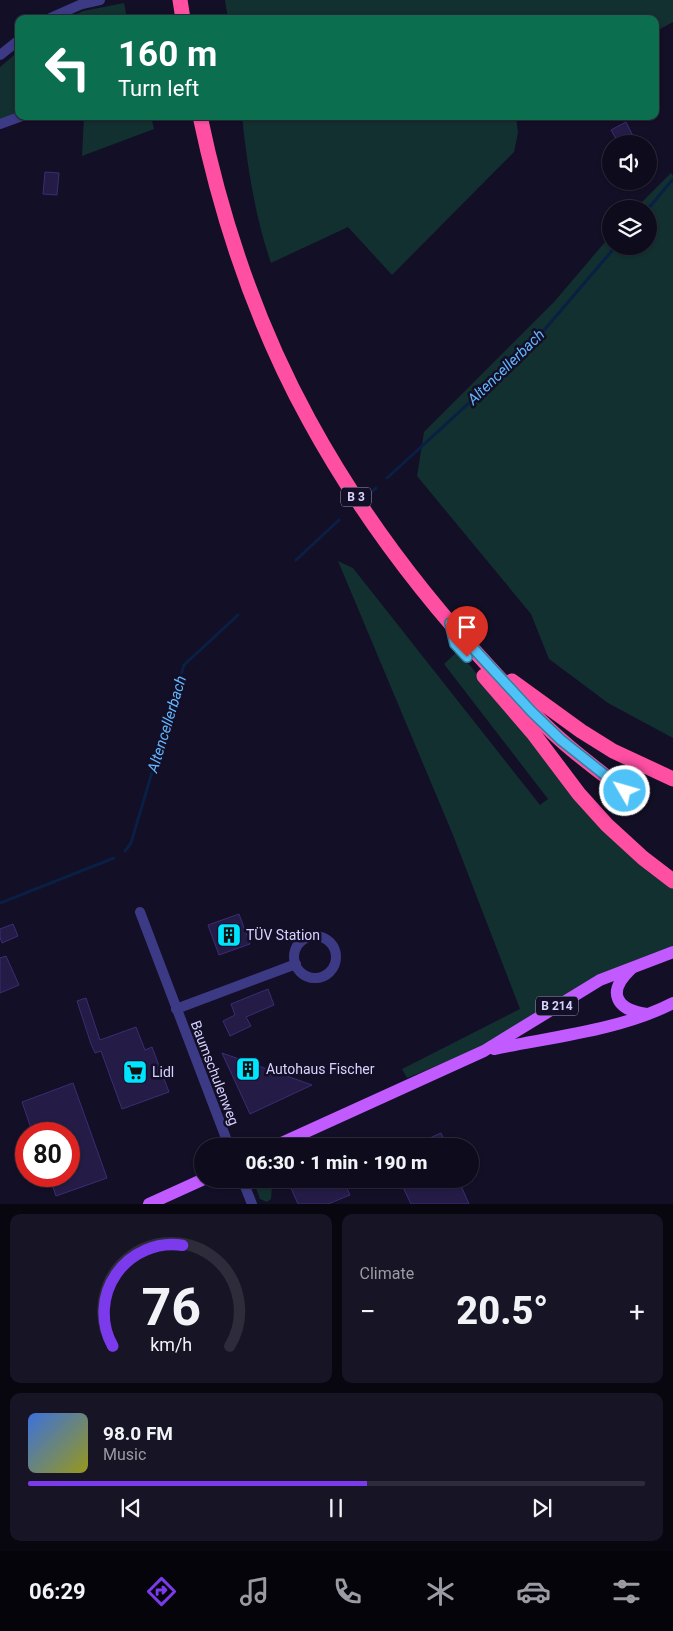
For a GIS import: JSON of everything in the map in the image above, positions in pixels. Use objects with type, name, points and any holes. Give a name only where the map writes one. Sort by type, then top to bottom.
[{"type":"highway","points":[[180,0],[182,15]]},
{"type":"highway","name":"B 3","points":[[201,120],[224,211],[263,324],[309,420],[348,485],[398,558],[450,623],[483,660],[561,740],[625,791]]},
{"type":"highway","points":[[450,623],[455,644],[532,732],[579,794],[618,835],[643,858],[673,881]]},
{"type":"highway","points":[[483,660],[581,732],[613,751],[673,778]]},
{"type":"main road","name":"B 214","points":[[293,1138],[484,1051],[600,980],[673,952]]},
{"type":"main road","points":[[633,967],[620,979],[618,998],[622,1006],[628,1010],[651,1014]]},
{"type":"main road","name":"B 214","points":[[484,1051],[607,1027],[651,1014],[673,1003]]},
{"type":"main road","points":[[149,1204],[194,1184]]},
{"type":"street","points":[[57,15],[82,4],[100,0]]},
{"type":"street","points":[[0,55],[15,43]]},
{"type":"street","points":[[0,124],[15,119]]},
{"type":"street","name":"Baumschulenweg","points":[[140,912],[226,1138]]},
{"type":"street","points":[[318,936],[328,940],[334,949],[336,959],[334,965],[323,976],[307,976],[296,964],[296,949],[307,938],[318,936]]},
{"type":"street","name":"Baumschulenweg","points":[[176,1009],[296,964]]},
{"type":"street","points":[[246,1188],[252,1204]]},
{"type":"green space","points":[[225,0],[673,0],[673,22],[659,30],[659,15],[227,15]]},
{"type":"green space","points":[[124,3],[126,15],[75,15],[83,11]]},
{"type":"green space","points":[[15,54],[15,116],[0,121],[0,67]]},
{"type":"green space","points":[[84,120],[152,120],[154,129],[82,156]]},
{"type":"green space","points":[[242,120],[516,120],[518,133],[514,152],[392,275],[348,227],[271,263],[260,227],[246,153]]},
{"type":"green space","points":[[671,173],[673,176],[673,738],[608,703],[549,659],[531,614],[417,476],[424,432],[554,302],[602,246],[602,255],[657,255],[657,200],[644,200],[654,190],[657,190],[657,187]]},
{"type":"green space","points":[[338,561],[353,568],[540,805],[548,799],[444,664],[458,651],[529,737],[673,885],[673,947],[633,961],[598,977],[482,1047],[407,1078],[402,1069],[520,1009],[453,835]]},
{"type":"green space","points":[[256,1188],[272,1188],[271,1199],[267,1202],[260,1199]]},
{"type":"building","points":[[626,122],[632,135],[614,135],[611,130]]},
{"type":"building","points":[[45,172],[59,173],[57,195],[43,194]]},
{"type":"building","name":"TÜV Station","points":[[239,914],[250,944],[219,955],[208,925]]},
{"type":"building","points":[[13,924],[18,936],[2,943],[0,929]]},
{"type":"building","points":[[6,956],[19,985],[0,993],[0,958]]},
{"type":"building","points":[[268,989],[274,1005],[246,1017],[251,1026],[230,1036],[223,1021],[235,1015],[231,1004]]},
{"type":"building","name":"Lidl","points":[[86,998],[100,1040],[136,1027],[145,1050],[152,1047],[169,1092],[122,1109],[101,1051],[95,1053],[91,1044],[77,1001]]},
{"type":"building","name":"Autohaus Fischer","points":[[222,1053],[242,1060],[312,1085],[250,1114]]},
{"type":"building","points":[[73,1083],[107,1178],[56,1196],[53,1187],[80,1187],[80,1122],[29,1122],[22,1102]]},
{"type":"building","points":[[441,1133],[443,1138],[430,1138]]},
{"type":"building","points":[[291,1188],[347,1188],[350,1195],[328,1204],[298,1204]]},
{"type":"building","points":[[403,1188],[462,1188],[469,1204],[411,1204]]},
{"type":"waterway","name":"Altencellerbach","points":[[656,200],[673,179]]},
{"type":"waterway","name":"Altencellerbach","points":[[387,478],[528,349],[608,255]]},
{"type":"waterway","name":"Altencellerbach","points":[[371,492],[376,488]]},
{"type":"waterway","name":"Altencellerbach","points":[[296,560],[339,520]]},
{"type":"waterway","name":"Altencellerbach","points":[[125,851],[131,843],[184,665],[238,615]]},
{"type":"waterway","name":"Altencellerbach","points":[[0,903],[114,858]]},
{"type":"place","name":"TÜV Station","points":[[229,935]]},
{"type":"place","name":"Autohaus Fischer","points":[[248,1069]]},
{"type":"place","name":"Lidl","points":[[135,1072]]},
{"type":"route","points":[[467,657],[455,644],[450,623],[532,712],[561,740],[625,791]]}]
